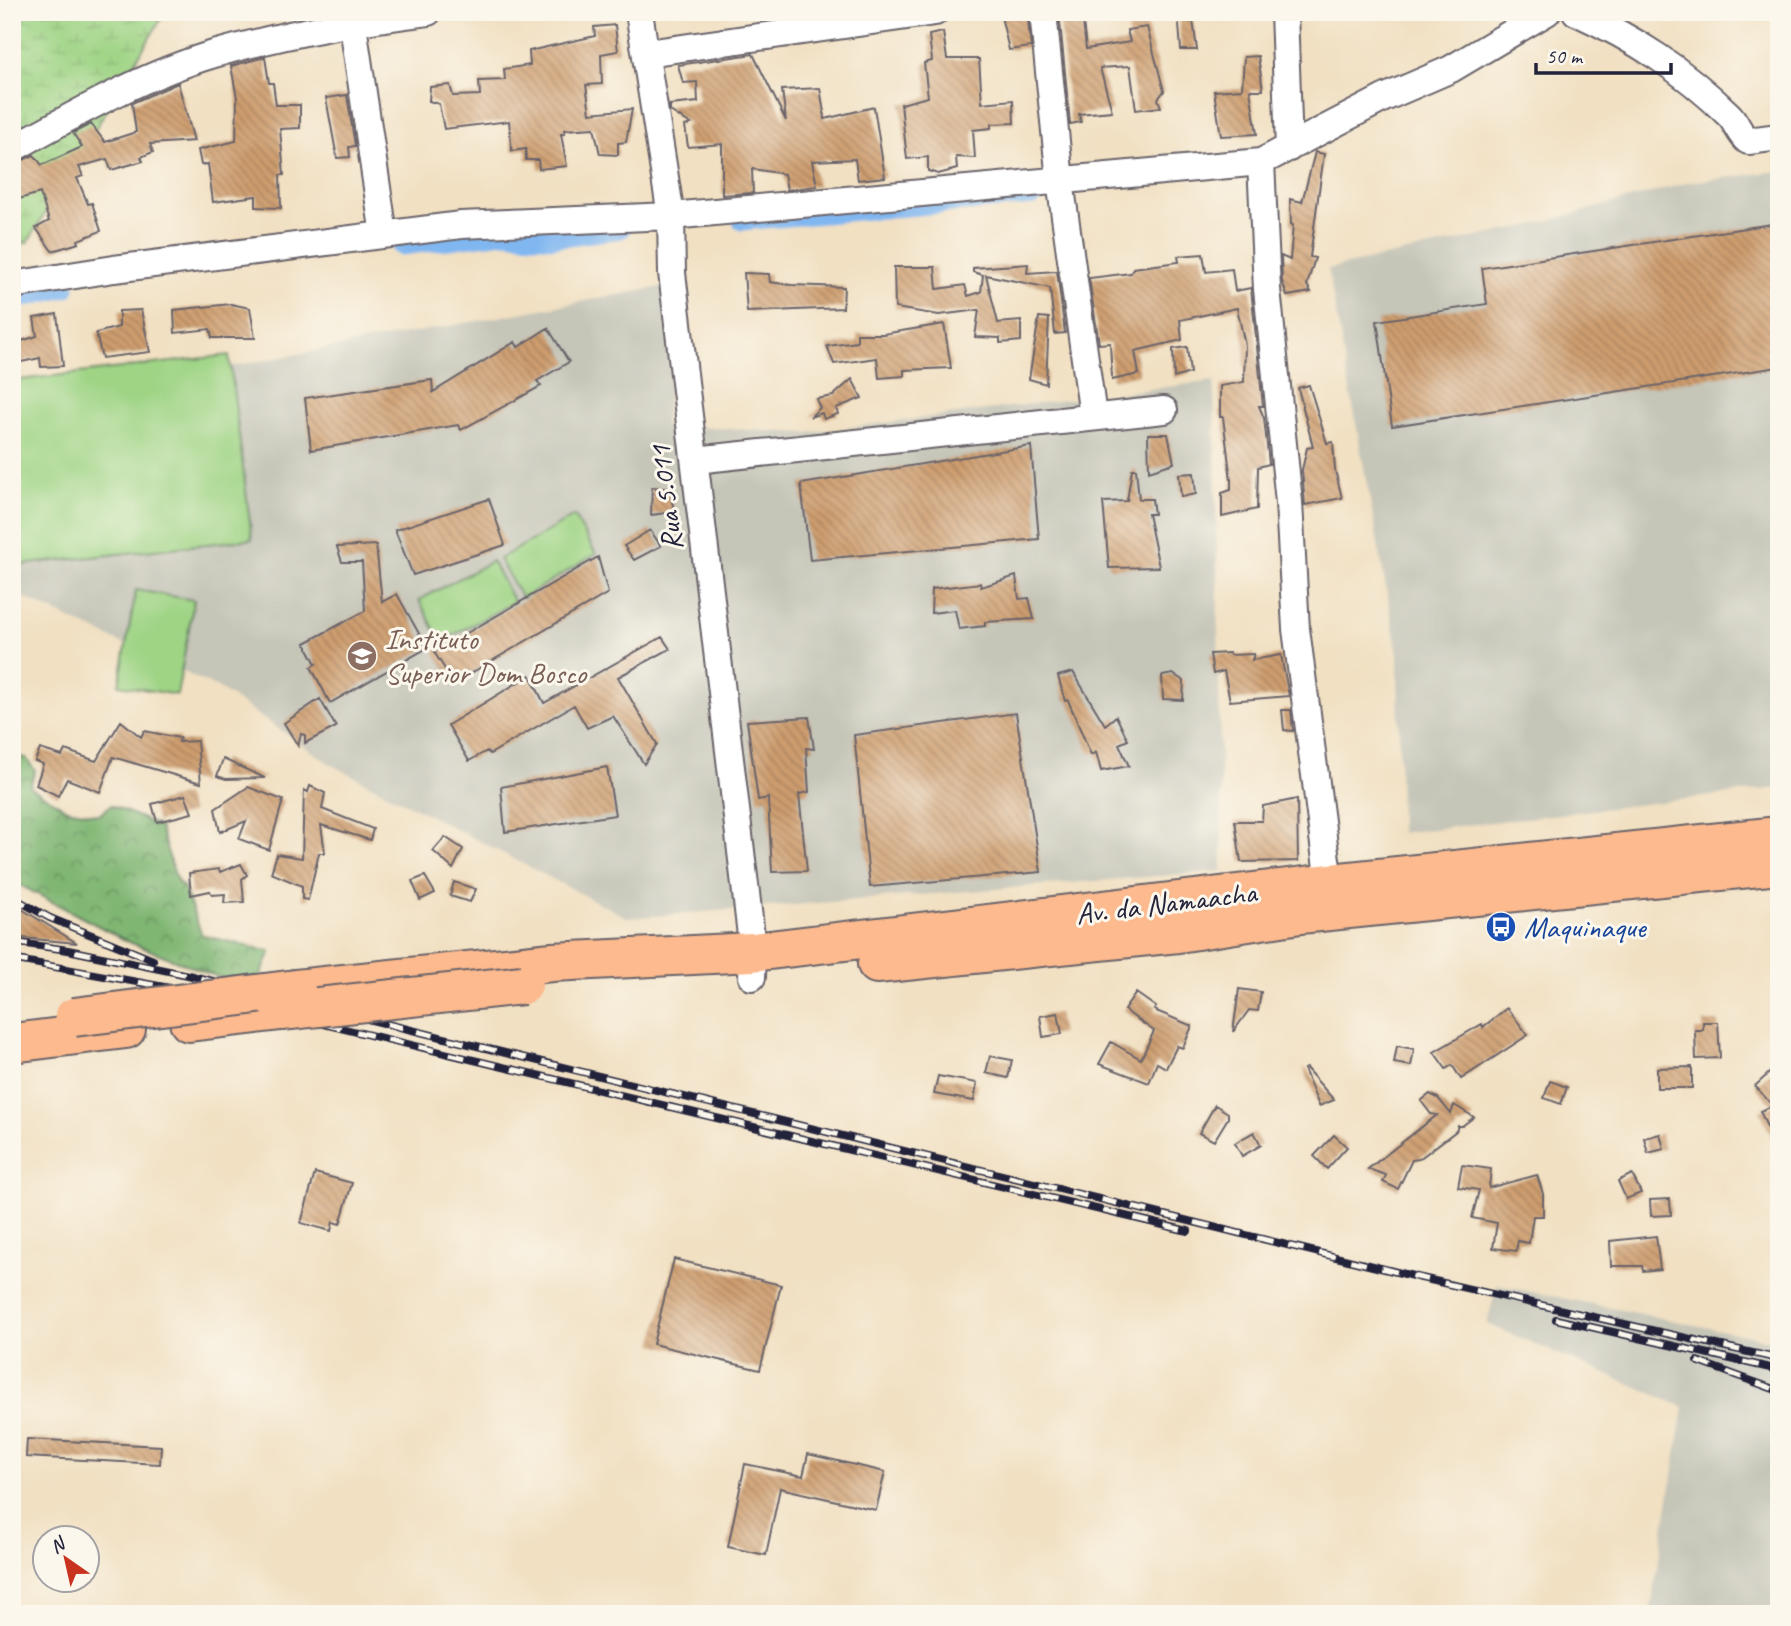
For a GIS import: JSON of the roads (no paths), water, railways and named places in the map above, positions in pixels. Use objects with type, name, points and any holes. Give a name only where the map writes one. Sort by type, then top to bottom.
[{"type":"highway","name":"Av. da Namaacha","points":[[753,965],[1329,883],[1779,836]]},
{"type":"highway","name":"Av. da Namaacha","points":[[288,1000],[552,976],[753,965],[1178,933],[1397,904],[1779,865]]},
{"type":"highway","points":[[12,1023],[288,1000]]},
{"type":"highway","points":[[12,1043],[288,1000]]},
{"type":"street","points":[[12,149],[107,97],[212,55],[351,17],[428,12]]},
{"type":"street","name":"Rua 5.011","points":[[639,12],[671,216],[673,273],[753,965]]},
{"type":"street","points":[[647,52],[935,12]]},
{"type":"street","points":[[1043,12],[1060,181],[1093,416]]},
{"type":"street","points":[[1284,12],[1289,148]]},
{"type":"street","points":[[12,285],[114,269],[461,225],[671,216],[1261,162],[1384,98],[1451,69],[1547,12]]},
{"type":"street","points":[[1576,12],[1632,38],[1654,52],[1730,115],[1748,141],[1779,137]]},
{"type":"street","points":[[351,17],[384,235]]},
{"type":"street","points":[[1261,162],[1267,289],[1289,502],[1296,629],[1329,883]]},
{"type":"street","points":[[695,460],[1164,410]]},
{"type":"waterway","points":[[742,221],[1033,196]]},
{"type":"waterway","points":[[401,246],[504,233],[553,238],[621,229]]},
{"type":"waterway","points":[[12,300],[66,288]]},
{"type":"railway","points":[[12,897],[50,918],[153,960]]},
{"type":"railway","points":[[12,942],[68,950],[188,975],[1417,1277],[1779,1359]]},
{"type":"railway","points":[[12,959],[186,991],[1188,1231]]},
{"type":"railway","points":[[1556,1319],[1779,1370]]},
{"type":"railway","points":[[1697,1361],[1779,1391]]},
{"type":"place","name":"Instituto Superior Dom Bosco","points":[[362,656]]},
{"type":"place","name":"Maquinaque","points":[[1501,927]]}]
